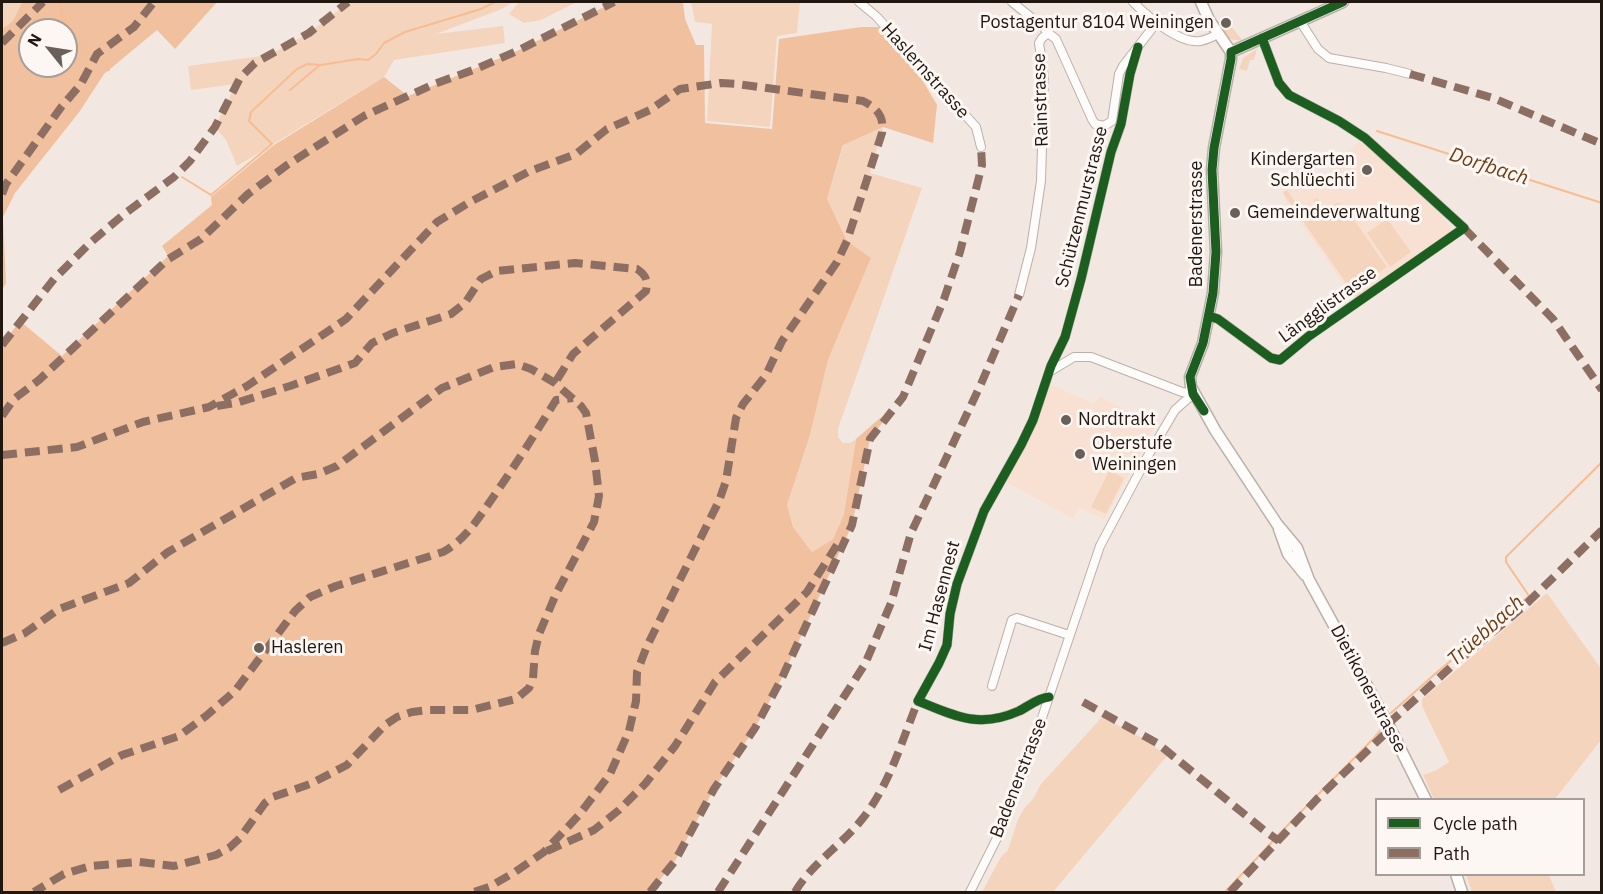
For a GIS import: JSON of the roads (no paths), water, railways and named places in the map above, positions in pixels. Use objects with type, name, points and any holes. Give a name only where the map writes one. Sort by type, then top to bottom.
[{"type":"street","name":"Haslernstrasse","points":[[859,2],[876,16],[976,127],[981,147]]},
{"type":"street","points":[[1012,2],[1048,33]]},
{"type":"street","points":[[1133,2],[1170,32],[1192,41],[1208,39],[1218,34]]},
{"type":"street","points":[[1201,2],[1218,34],[1231,52],[1343,2]]},
{"type":"street","points":[[1300,21],[1317,49],[1329,58],[1410,74]]},
{"type":"street","name":"Rainstrasse","points":[[1019,295],[1031,249],[1041,181],[1044,77],[1039,43],[1048,33],[1054,36],[1092,119],[1099,126],[1112,121],[1119,74],[1157,22]]},
{"type":"street","name":"Längglistrasse","points":[[1209,316],[1218,319],[1271,358],[1280,360],[1310,336],[1464,228],[1371,143],[1339,121],[1289,95],[1279,83],[1262,38]]},
{"type":"street","name":"Schützenmurstrasse","points":[[1049,372],[1065,337],[1071,317],[1138,46]]},
{"type":"street","name":"Badenerstrasse","points":[[970,892],[1009,810],[1090,572],[1107,530],[1176,410],[1193,394],[1190,377],[1203,343],[1213,293],[1216,252],[1212,170],[1231,52]]},
{"type":"street","points":[[1049,372],[1074,357],[1091,357],[1182,392],[1193,394]]},
{"type":"street","name":"Im Hasennest","points":[[1049,372],[1033,420],[984,511],[957,585],[950,614],[947,645],[918,701],[965,719],[981,721],[1018,711],[1042,698],[1049,697]]},
{"type":"street","name":"Dietikonerstrasse","points":[[1193,394],[1276,524],[1297,548],[1309,580],[1388,724],[1425,798]]},
{"type":"street","points":[[992,686],[1012,620],[1017,618],[1069,635]]},
{"type":"street","points":[[1457,876],[1462,892]]},
{"type":"waterway","points":[[58,2],[62,17],[67,22],[75,41],[89,55]]},
{"type":"waterway","name":"Dorfbach","points":[[182,177],[211,195],[272,144],[249,121],[251,112],[297,69],[307,64],[321,65],[358,59],[368,60],[384,43],[405,32],[481,9],[495,2]]},
{"type":"waterway","points":[[100,60],[109,70]]},
{"type":"waterway","points":[[290,90],[320,65]]},
{"type":"waterway","name":"Dorfbach","points":[[1377,131],[1602,203]]},
{"type":"waterway","name":"Trüebbach","points":[[1391,713],[1529,596],[1506,562],[1506,557],[1602,462]]},
{"type":"waterway","points":[[1277,836],[1381,729]]},
{"type":"waterway","points":[[1225,892],[1273,841]]},
{"type":"place","name":"Postagentur 8104 Weiningen","points":[[1226,23]]},
{"type":"place","name":"Kindergarten Schlüechti","points":[[1367,170]]},
{"type":"place","name":"Gemeindeverwaltung","points":[[1235,213]]},
{"type":"place","name":"Nordtrakt","points":[[1066,420]]},
{"type":"place","name":"Oberstufe Weiningen","points":[[1080,454]]},
{"type":"place","name":"Hasleren","points":[[259,648]]}]
